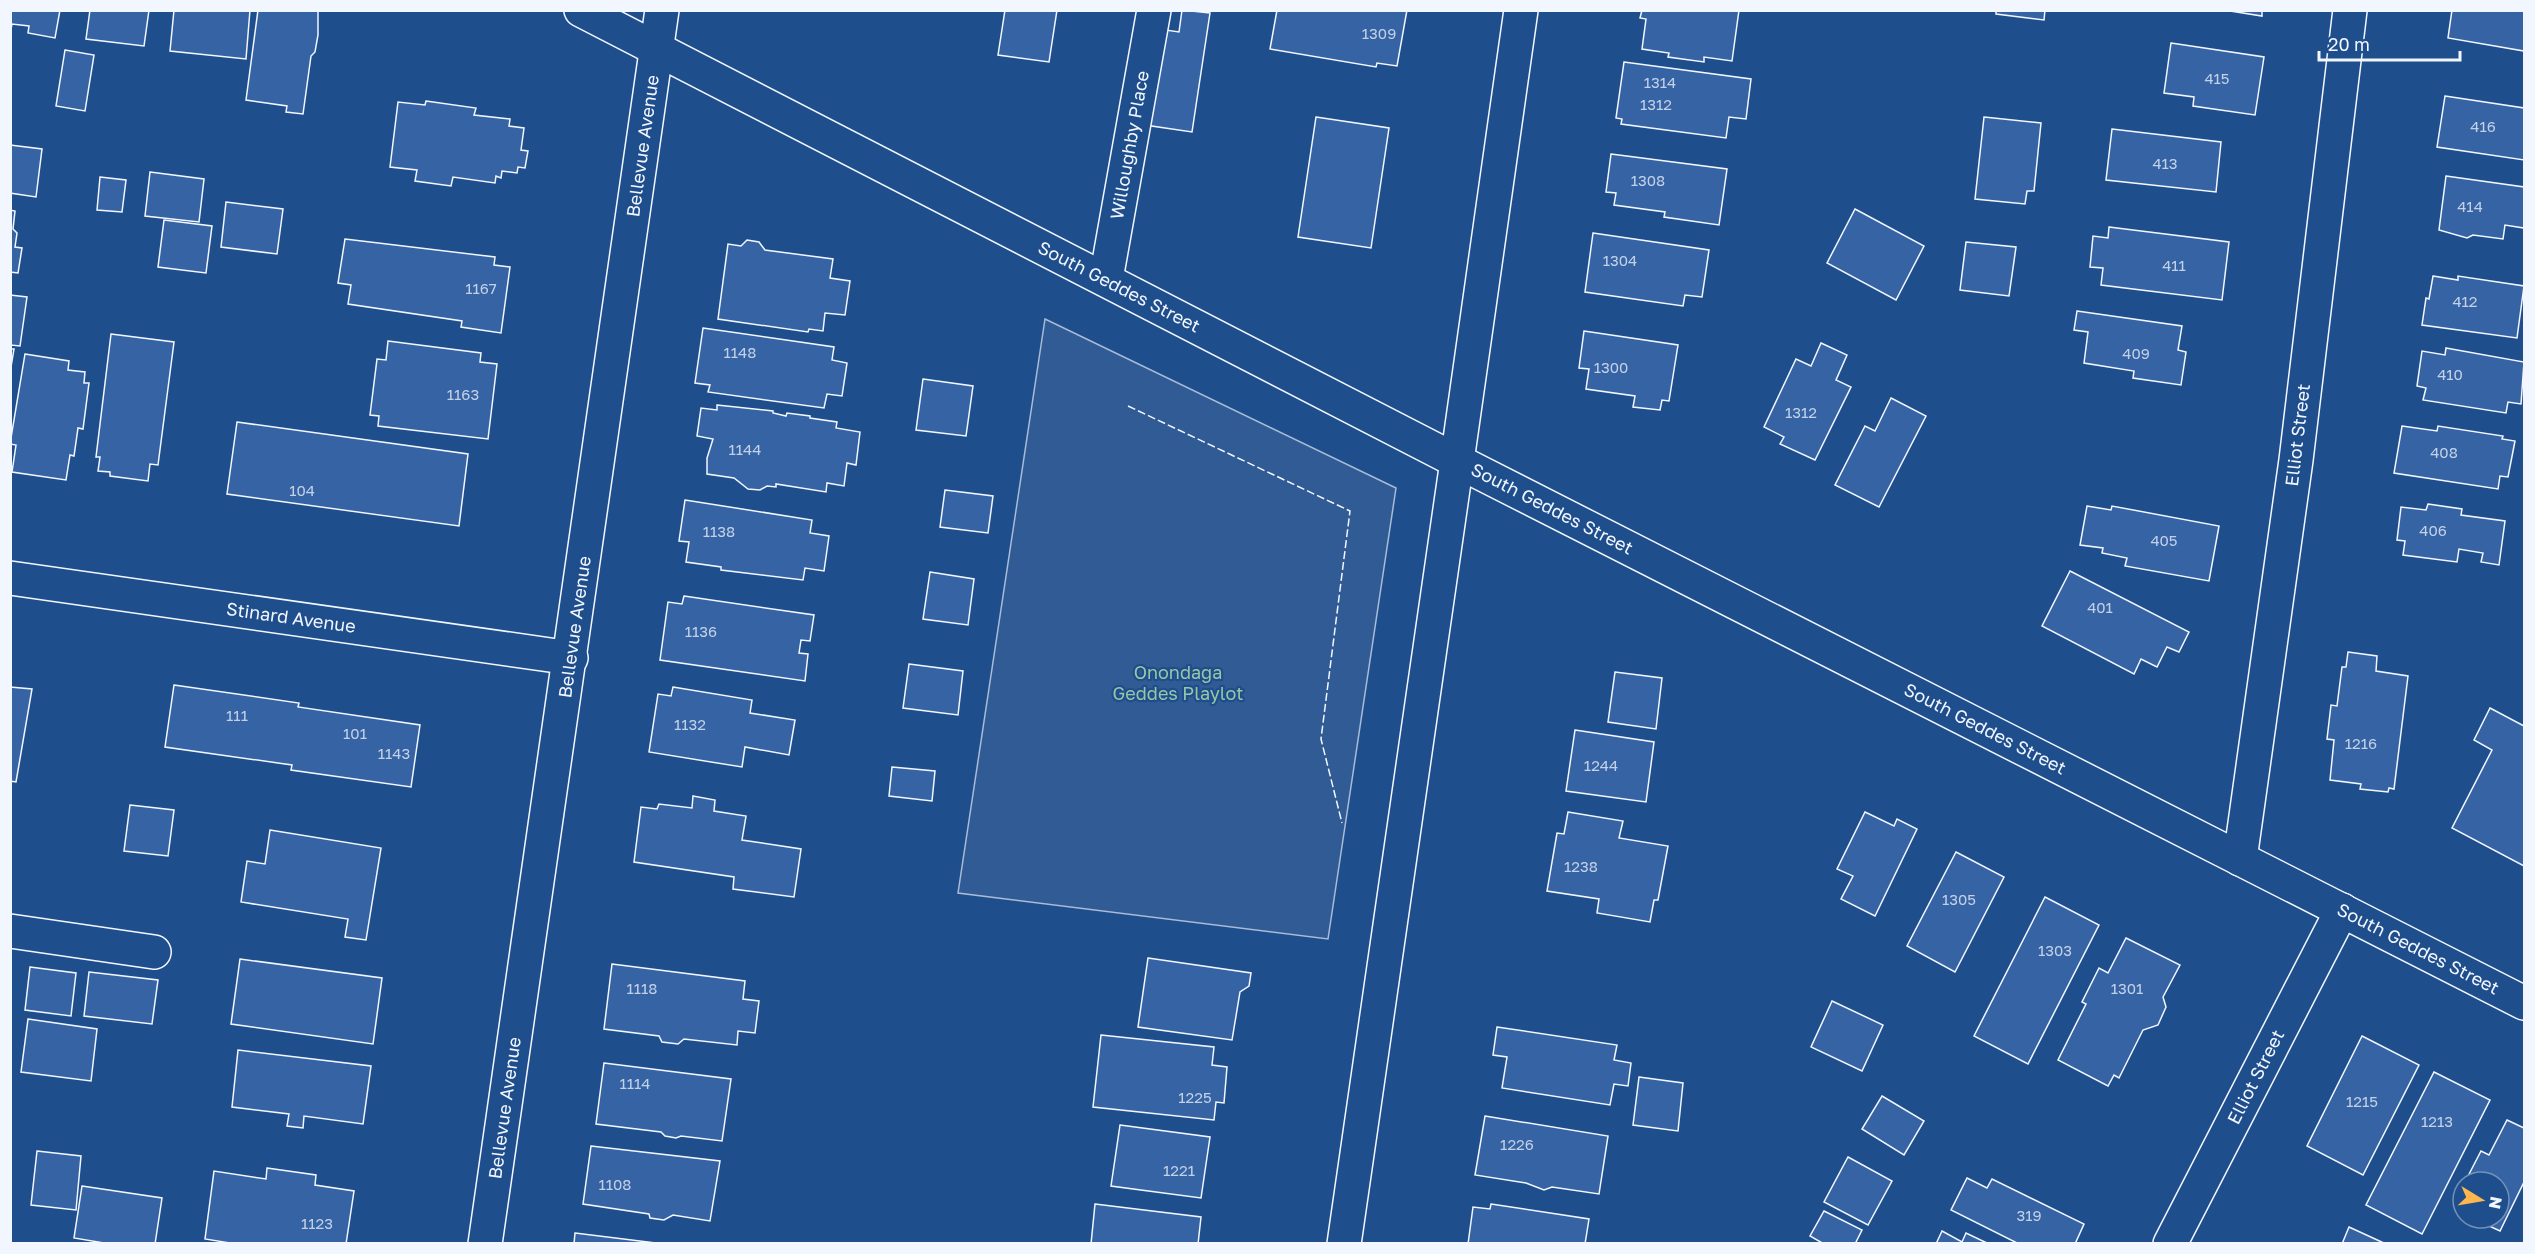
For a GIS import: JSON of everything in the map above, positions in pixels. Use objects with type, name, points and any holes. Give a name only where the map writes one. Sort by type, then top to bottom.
[{"type":"street","name":"South Geddes Street","points":[[581,10],[1457,461],[2524,1003]]},
{"type":"street","name":"Bellevue Avenue","points":[[485,1244],[571,658],[662,10]]},
{"type":"street","name":"Willoughby Place","points":[[1106,279],[1154,10]]},
{"type":"street","points":[[1344,1244],[1521,10]]},
{"type":"street","name":"Elliot Street","points":[[2240,859],[2295,460],[2350,10]]},
{"type":"street","name":"Stinard Avenue","points":[[10,578],[571,658]]},
{"type":"street","name":"Elliot Street","points":[[2170,1244],[2342,910]]},
{"type":"street","points":[[10,932],[154,952]]},
{"type":"green space","name":"Onondaga Geddes Playlot","points":[[1045,319],[1396,488],[1328,939],[958,893]]},
{"type":"building","points":[[10,10],[60,10],[55,38],[28,33],[29,26],[12,24],[10,34]]},
{"type":"building","points":[[90,10],[149,10],[144,46],[86,39]]},
{"type":"building","points":[[174,10],[250,10],[246,59],[170,51]]},
{"type":"building","points":[[258,10],[318,10],[318,35],[315,52],[311,56],[303,114],[286,112],[287,106],[246,100]]},
{"type":"building","points":[[1005,10],[1057,10],[1049,62],[998,55]]},
{"type":"building","points":[[1182,10],[1210,13],[1192,132],[1145,125],[1159,29],[1179,32]]},
{"type":"building","points":[[1277,10],[1407,10],[1397,66],[1377,63],[1376,67],[1270,49]]},
{"type":"building","points":[[1642,10],[1739,10],[1732,61],[1704,57],[1704,62],[1668,57],[1669,53],[1642,49],[1646,19],[1640,18]]},
{"type":"building","points":[[1996,10],[2045,10],[2044,20],[1996,14]]},
{"type":"building","points":[[2224,10],[2262,10],[2262,16]]},
{"type":"building","points":[[2452,10],[2524,10],[2524,51],[2448,38]]},
{"type":"building","points":[[2171,43],[2264,57],[2255,115],[2193,106],[2194,97],[2164,93]]},
{"type":"building","points":[[65,50],[94,55],[85,111],[56,106]]},
{"type":"building","points":[[1624,62],[1751,79],[1746,119],[1729,117],[1726,138],[1621,124],[1622,119],[1616,118]]},
{"type":"building","points":[[2445,96],[2524,108],[2524,160],[2437,147]]},
{"type":"building","points":[[426,101],[476,108],[474,115],[510,119],[509,126],[524,128],[521,150],[528,151],[525,168],[518,167],[517,173],[502,171],[501,178],[496,176],[495,183],[453,177],[451,186],[415,181],[417,170],[390,167],[398,102],[425,105]]},
{"type":"building","points":[[1316,117],[1389,128],[1371,248],[1298,237]]},
{"type":"building","points":[[1984,117],[2041,123],[2034,191],[2027,191],[2025,204],[1975,199]]},
{"type":"building","points":[[2112,129],[2221,142],[2216,192],[2106,180]]},
{"type":"building","points":[[10,145],[42,149],[36,197],[10,193]]},
{"type":"building","points":[[1611,154],[1727,169],[1719,225],[1664,217],[1665,212],[1614,205],[1616,193],[1606,192]]},
{"type":"building","points":[[150,172],[204,179],[199,222],[145,216]]},
{"type":"building","points":[[2446,176],[2524,187],[2524,228],[2505,225],[2503,239],[2473,235],[2467,238],[2439,230]]},
{"type":"building","points":[[100,177],[126,180],[122,212],[97,210]]},
{"type":"building","points":[[226,202],[283,209],[277,254],[221,247]]},
{"type":"building","points":[[1855,209],[1924,246],[1896,300],[1827,263]]},
{"type":"building","points":[[10,210],[15,211],[13,229],[17,233],[15,247],[22,248],[18,273],[10,272]]},
{"type":"building","points":[[164,220],[212,226],[206,273],[158,267]]},
{"type":"building","points":[[2109,227],[2229,242],[2222,300],[2101,285],[2103,268],[2090,267],[2093,236],[2108,238]]},
{"type":"building","points":[[1593,233],[1709,250],[1702,297],[1685,295],[1683,306],[1585,292]]},
{"type":"building","points":[[345,239],[495,257],[494,265],[510,267],[501,333],[461,327],[462,321],[348,304],[351,285],[338,283]]},
{"type":"building","points":[[747,240],[759,242],[765,250],[833,259],[830,278],[850,281],[845,315],[825,313],[823,331],[809,329],[808,332],[718,319],[728,244],[741,246]]},
{"type":"building","points":[[1966,242],[2016,247],[2009,296],[1960,290]]},
{"type":"building","points":[[2433,276],[2458,280],[2458,276],[2524,286],[2517,338],[2422,325],[2426,298],[2429,299]]},
{"type":"building","points":[[10,295],[27,297],[20,346],[11,345],[11,349],[14,349],[10,373]]},
{"type":"building","points":[[2077,311],[2182,326],[2178,350],[2186,352],[2181,385],[2133,378],[2134,371],[2084,363],[2088,332],[2074,330]]},
{"type":"building","points":[[703,328],[834,347],[832,360],[847,363],[842,396],[827,394],[824,408],[708,392],[710,385],[695,383]]},
{"type":"building","points":[[1584,331],[1678,345],[1669,401],[1662,400],[1660,410],[1633,407],[1635,396],[1586,389],[1589,369],[1579,368]]},
{"type":"building","points":[[111,334],[174,342],[158,465],[150,464],[148,481],[110,476],[110,472],[98,471],[100,457],[96,457]]},
{"type":"building","points":[[388,341],[481,353],[480,362],[497,364],[488,439],[378,426],[379,416],[370,415],[377,359],[386,360]]},
{"type":"building","points":[[1821,343],[1847,355],[1836,380],[1851,387],[1815,460],[1780,444],[1784,437],[1764,427],[1796,359],[1811,366]]},
{"type":"building","points":[[2446,348],[2524,362],[2521,404],[2508,402],[2506,413],[2423,400],[2426,388],[2417,386],[2422,351],[2445,355]]},
{"type":"building","points":[[25,354],[69,361],[68,370],[85,372],[84,383],[89,383],[83,429],[78,428],[74,456],[70,455],[66,480],[12,472],[16,445],[10,444]]},
{"type":"building","points":[[923,379],[973,386],[966,436],[916,430]]},
{"type":"building","points":[[1891,398],[1926,416],[1879,507],[1835,485],[1865,426],[1875,431]]},
{"type":"building","points":[[717,405],[773,411],[773,413],[786,416],[787,413],[810,416],[810,418],[837,422],[836,428],[860,432],[856,465],[847,463],[844,486],[827,483],[826,492],[776,484],[776,487],[767,486],[760,490],[748,489],[734,478],[707,474],[707,458],[713,439],[697,436],[701,408],[717,410]]},
{"type":"building","points":[[237,422],[468,454],[459,526],[227,494]]},
{"type":"building","points":[[2402,426],[2437,431],[2438,426],[2503,436],[2502,439],[2515,441],[2508,477],[2500,476],[2498,489],[2394,473]]},
{"type":"building","points":[[945,490],[993,496],[988,533],[940,527]]},
{"type":"building","points":[[685,500],[812,520],[810,533],[829,536],[824,571],[805,568],[803,580],[721,570],[721,567],[686,562],[689,542],[679,541]]},
{"type":"building","points":[[2428,504],[2462,509],[2461,515],[2505,521],[2499,565],[2481,562],[2483,553],[2459,549],[2457,562],[2403,555],[2405,541],[2397,540],[2401,507],[2426,510]]},
{"type":"building","points":[[2087,506],[2111,510],[2112,506],[2219,526],[2209,581],[2125,566],[2127,558],[2102,553],[2103,548],[2080,545]]},
{"type":"building","points":[[2070,571],[2189,632],[2179,652],[2167,647],[2157,667],[2141,659],[2134,674],[2042,626]]},
{"type":"building","points":[[930,572],[974,579],[968,625],[923,619]]},
{"type":"building","points":[[684,596],[814,615],[810,641],[801,640],[799,653],[808,654],[805,681],[660,660],[668,602],[682,604]]},
{"type":"building","points":[[2348,652],[2377,656],[2376,671],[2408,676],[2394,789],[2389,788],[2388,792],[2360,789],[2361,784],[2330,780],[2334,740],[2327,739],[2331,705],[2337,706],[2342,667],[2346,667]]},
{"type":"building","points":[[909,664],[963,671],[958,715],[903,708]]},
{"type":"building","points":[[1615,672],[1662,678],[1656,729],[1608,722]]},
{"type":"building","points":[[174,685],[299,703],[298,707],[420,725],[411,787],[291,770],[292,765],[165,747]]},
{"type":"building","points":[[10,687],[32,689],[16,782],[10,781]]},
{"type":"building","points":[[673,687],[752,700],[750,713],[795,720],[789,755],[745,747],[742,767],[649,752],[658,694],[671,696]]},
{"type":"building","points":[[2490,708],[2524,726],[2524,866],[2452,828],[2492,750],[2474,740]]},
{"type":"building","points":[[1575,730],[1654,742],[1646,802],[1566,791]]},
{"type":"building","points":[[892,767],[935,771],[932,801],[889,796]]},
{"type":"building","points":[[693,796],[715,800],[714,811],[746,816],[742,840],[801,849],[794,897],[733,889],[734,877],[634,862],[641,807],[657,809],[659,804],[692,808]]},
{"type":"building","points":[[130,805],[174,810],[168,856],[124,851]]},
{"type":"building","points":[[1568,812],[1623,821],[1619,838],[1668,846],[1658,900],[1654,900],[1650,922],[1597,913],[1599,899],[1547,891],[1557,833],[1564,834]]},
{"type":"building","points":[[1865,812],[1894,826],[1897,819],[1917,829],[1875,916],[1841,899],[1853,876],[1837,869]]},
{"type":"building","points":[[270,830],[381,848],[366,940],[345,937],[348,919],[241,902],[247,861],[265,864]]},
{"type":"building","points":[[1956,852],[2004,877],[1955,972],[1907,946]]},
{"type":"building","points":[[2045,897],[2099,925],[2028,1064],[1974,1036]]},
{"type":"building","points":[[2126,938],[2180,965],[2163,997],[2166,1007],[2158,1025],[2143,1030],[2119,1078],[2114,1075],[2108,1086],[2058,1060],[2086,1004],[2082,1002],[2099,968],[2108,973]]},
{"type":"building","points":[[1148,958],[1251,973],[1249,986],[1240,992],[1232,1040],[1138,1027]]},
{"type":"building","points":[[240,959],[382,978],[373,1044],[231,1024]]},
{"type":"building","points":[[612,964],[745,981],[743,999],[759,1001],[755,1033],[738,1031],[737,1045],[684,1039],[678,1044],[662,1042],[659,1036],[604,1029]]},
{"type":"building","points":[[30,967],[76,973],[71,1016],[25,1010]]},
{"type":"building","points":[[89,972],[158,980],[152,1024],[84,1016]]},
{"type":"building","points":[[1832,1001],[1883,1025],[1862,1071],[1811,1047]]},
{"type":"building","points":[[28,1019],[97,1029],[91,1081],[21,1072]]},
{"type":"building","points":[[1497,1027],[1617,1045],[1614,1060],[1631,1063],[1628,1086],[1614,1084],[1610,1105],[1502,1088],[1507,1057],[1493,1055]]},
{"type":"building","points":[[1101,1035],[1214,1047],[1212,1065],[1227,1067],[1224,1103],[1216,1102],[1214,1120],[1093,1107]]},
{"type":"building","points":[[2362,1036],[2419,1065],[2363,1175],[2307,1146]]},
{"type":"building","points":[[238,1050],[371,1066],[363,1124],[304,1116],[303,1128],[287,1126],[289,1114],[232,1107]]},
{"type":"building","points":[[604,1063],[731,1079],[722,1141],[681,1136],[676,1138],[665,1136],[661,1132],[596,1124]]},
{"type":"building","points":[[2434,1072],[2490,1100],[2454,1170],[2451,1170],[2451,1177],[2422,1234],[2366,1205]]},
{"type":"building","points":[[1639,1077],[1683,1083],[1678,1131],[1633,1125]]},
{"type":"building","points":[[1882,1096],[1924,1121],[1904,1155],[1862,1129]]},
{"type":"building","points":[[1485,1116],[1608,1136],[1599,1194],[1552,1187],[1544,1190],[1526,1183],[1475,1175]]},
{"type":"building","points":[[2507,1120],[2524,1128],[2524,1182],[2511,1209],[2511,1170],[2471,1170],[2481,1151],[2489,1155]]},
{"type":"building","points":[[1120,1125],[1210,1137],[1201,1198],[1111,1186]]},
{"type":"building","points":[[591,1146],[720,1161],[710,1221],[673,1215],[664,1220],[650,1218],[649,1214],[583,1204]]},
{"type":"building","points":[[37,1151],[81,1156],[76,1210],[31,1205]]},
{"type":"building","points":[[1848,1157],[1892,1181],[1868,1225],[1824,1202]]},
{"type":"building","points":[[267,1168],[316,1175],[315,1185],[354,1191],[346,1244],[236,1244],[205,1239],[214,1171],[266,1179]]},
{"type":"building","points":[[1967,1178],[1987,1188],[1992,1179],[2084,1224],[2075,1244],[2019,1244],[1951,1210]]},
{"type":"building","points":[[82,1186],[162,1198],[155,1244],[110,1244],[74,1238]]},
{"type":"building","points":[[1095,1204],[1201,1217],[1198,1244],[1091,1244]]},
{"type":"building","points":[[1491,1204],[1589,1219],[1585,1244],[1468,1244],[1473,1207],[1490,1209]]},
{"type":"building","points":[[1824,1211],[1862,1230],[1855,1244],[1824,1244],[1810,1236]]},
{"type":"building","points":[[2349,1227],[2386,1244],[2342,1244]]},
{"type":"building","points":[[1942,1231],[1962,1242],[1966,1233],[1989,1244],[1936,1244]]},
{"type":"building","points":[[575,1233],[664,1244],[574,1244]]},
{"type":"fence","points":[[1128,406],[1350,511],[1321,739],[1342,823]]}]
